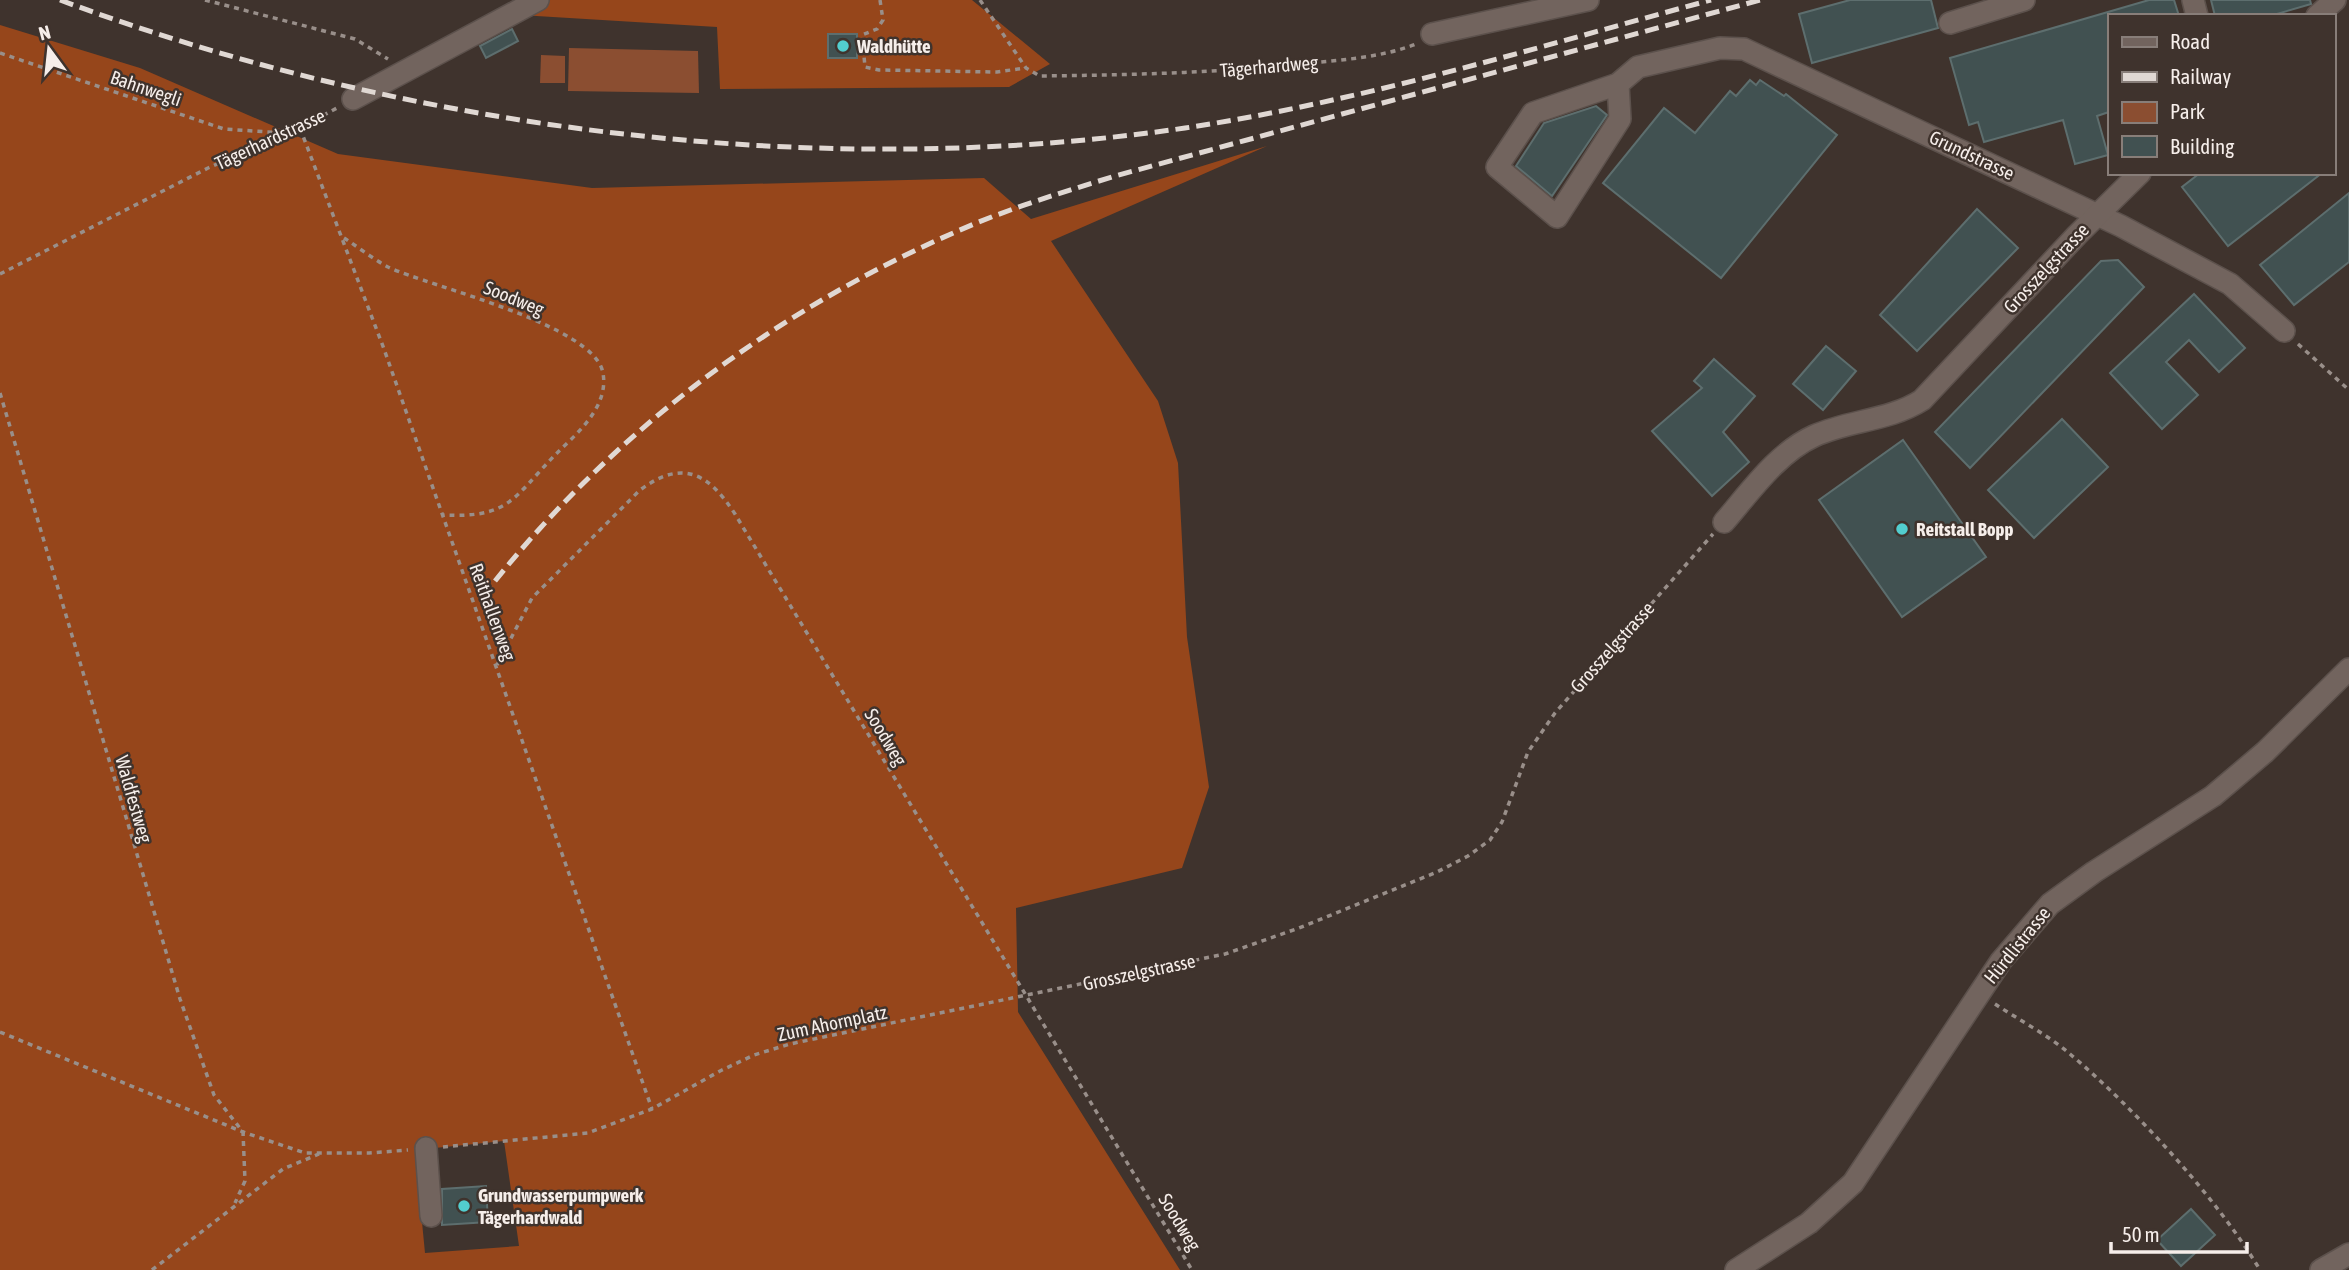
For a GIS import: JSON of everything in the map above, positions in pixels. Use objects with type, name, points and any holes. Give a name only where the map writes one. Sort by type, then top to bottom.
[{"type":"street","points":[[353,99],[538,0]]},
{"type":"street","points":[[1432,34],[1588,0]]},
{"type":"street","points":[[1950,23],[2024,0]]},
{"type":"street","points":[[2319,14],[2335,0]]},
{"type":"street","name":"Grundstrasse","points":[[1618,84],[1638,67],[1720,48],[1744,49],[2097,214],[2230,284],[2284,331]]},
{"type":"street","points":[[1618,84],[1620,119],[1557,217],[1497,167],[1534,113],[1618,84]]},
{"type":"street","name":"Grosszelgstrasse","points":[[1724,522],[1780,460],[1814,436],[1906,410],[1922,400],[2097,214],[2138,175]]},
{"type":"street","name":"Hürdlistrasse","points":[[1736,1270],[1809,1223],[1853,1182],[1978,993],[2001,961],[2050,904],[2094,872],[2213,796],[2265,752],[2349,669]]},
{"type":"street","points":[[426,1148],[431,1216]]},
{"type":"street","points":[[2321,1270],[2349,1254]]},
{"type":"path","points":[[205,0],[355,39],[383,54],[403,72]]},
{"type":"path","name":"Tägerhardweg","points":[[880,0],[883,20],[877,29],[862,35],[865,67],[879,70],[998,72],[1026,68],[1040,76],[1180,74],[1265,68],[1396,52],[1432,34]]},
{"type":"path","points":[[980,0],[1026,68]]},
{"type":"path","name":"Bahnwegli","points":[[0,53],[224,129],[286,134]]},
{"type":"path","name":"Tägerhardstrasse","points":[[0,274],[208,168],[300,128],[353,99]]},
{"type":"path","name":"Reithallenweg","points":[[300,128],[497,665],[652,1109]]},
{"type":"path","name":"Soodweg","points":[[341,237],[388,267],[488,302],[566,336],[591,351],[601,366],[603,395],[592,415],[510,502],[485,515],[443,515]]},
{"type":"path","points":[[2284,331],[2349,390]]},
{"type":"path","name":"Waldfestweg","points":[[0,393],[180,999],[214,1095],[243,1132]]},
{"type":"path","name":"Soodweg","points":[[497,665],[533,598],[640,490],[669,475],[682,473],[703,477],[721,492],[1028,995],[1192,1270]]},
{"type":"path","name":"Grosszelgstrasse","points":[[1028,995],[1225,954],[1312,923],[1437,872],[1468,856],[1490,840],[1502,822],[1528,752],[1555,713],[1724,522]]},
{"type":"path","points":[[1978,993],[2069,1053],[2152,1134],[2243,1241],[2260,1270]]},
{"type":"path","name":"Zum Ahornplatz","points":[[321,1153],[369,1153],[588,1133],[652,1109],[754,1055],[790,1044],[1028,995]]},
{"type":"path","points":[[0,1032],[243,1132],[305,1153],[321,1153]]},
{"type":"path","points":[[235,1203],[245,1181],[243,1132]]},
{"type":"path","points":[[152,1270],[235,1203],[283,1169],[321,1153]]},
{"type":"green space","points":[[569,48],[698,51],[699,93],[568,91]]},
{"type":"green space","points":[[541,55],[565,56],[565,83],[540,83]]},
{"type":"shaded area","points":[[549,0],[972,0],[1050,64],[1009,87],[720,89],[717,27],[520,15]]},
{"type":"shaded area","points":[[0,25],[140,68],[338,154],[592,188],[984,178],[1031,219],[1267,146],[1051,241],[1158,401],[1178,463],[1187,637],[1209,787],[1182,868],[1016,908],[1018,1012],[1180,1270],[0,1270]],"holes":[[[504,1141],[519,1246],[425,1253],[415,1150]]]},
{"type":"building","points":[[1850,0],[1931,0],[1938,28],[1812,63],[1799,14]]},
{"type":"building","points":[[2149,0],[2174,0],[2178,14],[2108,14],[2108,112],[2097,116],[2108,155],[2075,164],[2063,120],[1984,142],[1978,122],[1969,125],[1950,58]]},
{"type":"building","points":[[2211,0],[2310,0],[2311,4],[2277,14],[2214,14]]},
{"type":"building","points":[[512,29],[518,41],[486,58],[480,46]]},
{"type":"building","name":"Waldhütte","points":[[828,34],[857,34],[857,58],[828,58]]},
{"type":"building","points":[[1750,80],[1756,85],[1760,80],[1784,96],[1786,94],[1837,135],[1721,278],[1603,183],[1664,108],[1695,133],[1730,91],[1736,96]]},
{"type":"building","points":[[1596,106],[1607,115],[1552,196],[1516,166],[1544,123]]},
{"type":"building","points":[[2197,175],[2319,175],[2228,246],[2182,187]]},
{"type":"building","points":[[2349,193],[2349,262],[2294,305],[2260,265]]},
{"type":"building","points":[[1977,209],[2018,248],[1917,351],[1880,315]]},
{"type":"building","points":[[2118,260],[2144,287],[1970,468],[1935,432],[2101,261]]},
{"type":"building","points":[[2194,294],[2245,348],[2219,372],[2189,340],[2166,362],[2198,395],[2162,429],[2110,373]]},
{"type":"building","points":[[1826,346],[1856,371],[1823,410],[1793,384]]},
{"type":"building","points":[[1714,359],[1755,396],[1723,432],[1749,462],[1712,496],[1652,431],[1702,388],[1694,381]]},
{"type":"building","points":[[2062,419],[2108,467],[2034,538],[1988,490]]},
{"type":"building","name":"Reitstall Bopp","points":[[1903,440],[1986,557],[1902,617],[1819,500]]},
{"type":"building","name":"Grundwasserpumpwerk Tägerhardwald","points":[[486,1186],[488,1222],[442,1225],[442,1189]]},
{"type":"building","points":[[2191,1209],[2215,1235],[2181,1266],[2157,1240]]},
{"type":"railway","points":[[60,0],[193,45],[331,82],[472,112],[615,133],[758,146],[902,149],[1045,143],[1185,128],[1252,117],[1450,72],[1711,0]]},
{"type":"railway","points":[[495,581],[544,523],[597,470],[653,419],[712,372],[839,290],[905,255],[991,217],[1115,176],[1760,0]]},
{"type":"place","name":"Waldhütte","points":[[843,46]]},
{"type":"place","name":"Reitstall Bopp","points":[[1902,529]]},
{"type":"place","name":"Grundwasserpumpwerk Tägerhardwald","points":[[464,1206]]}]
